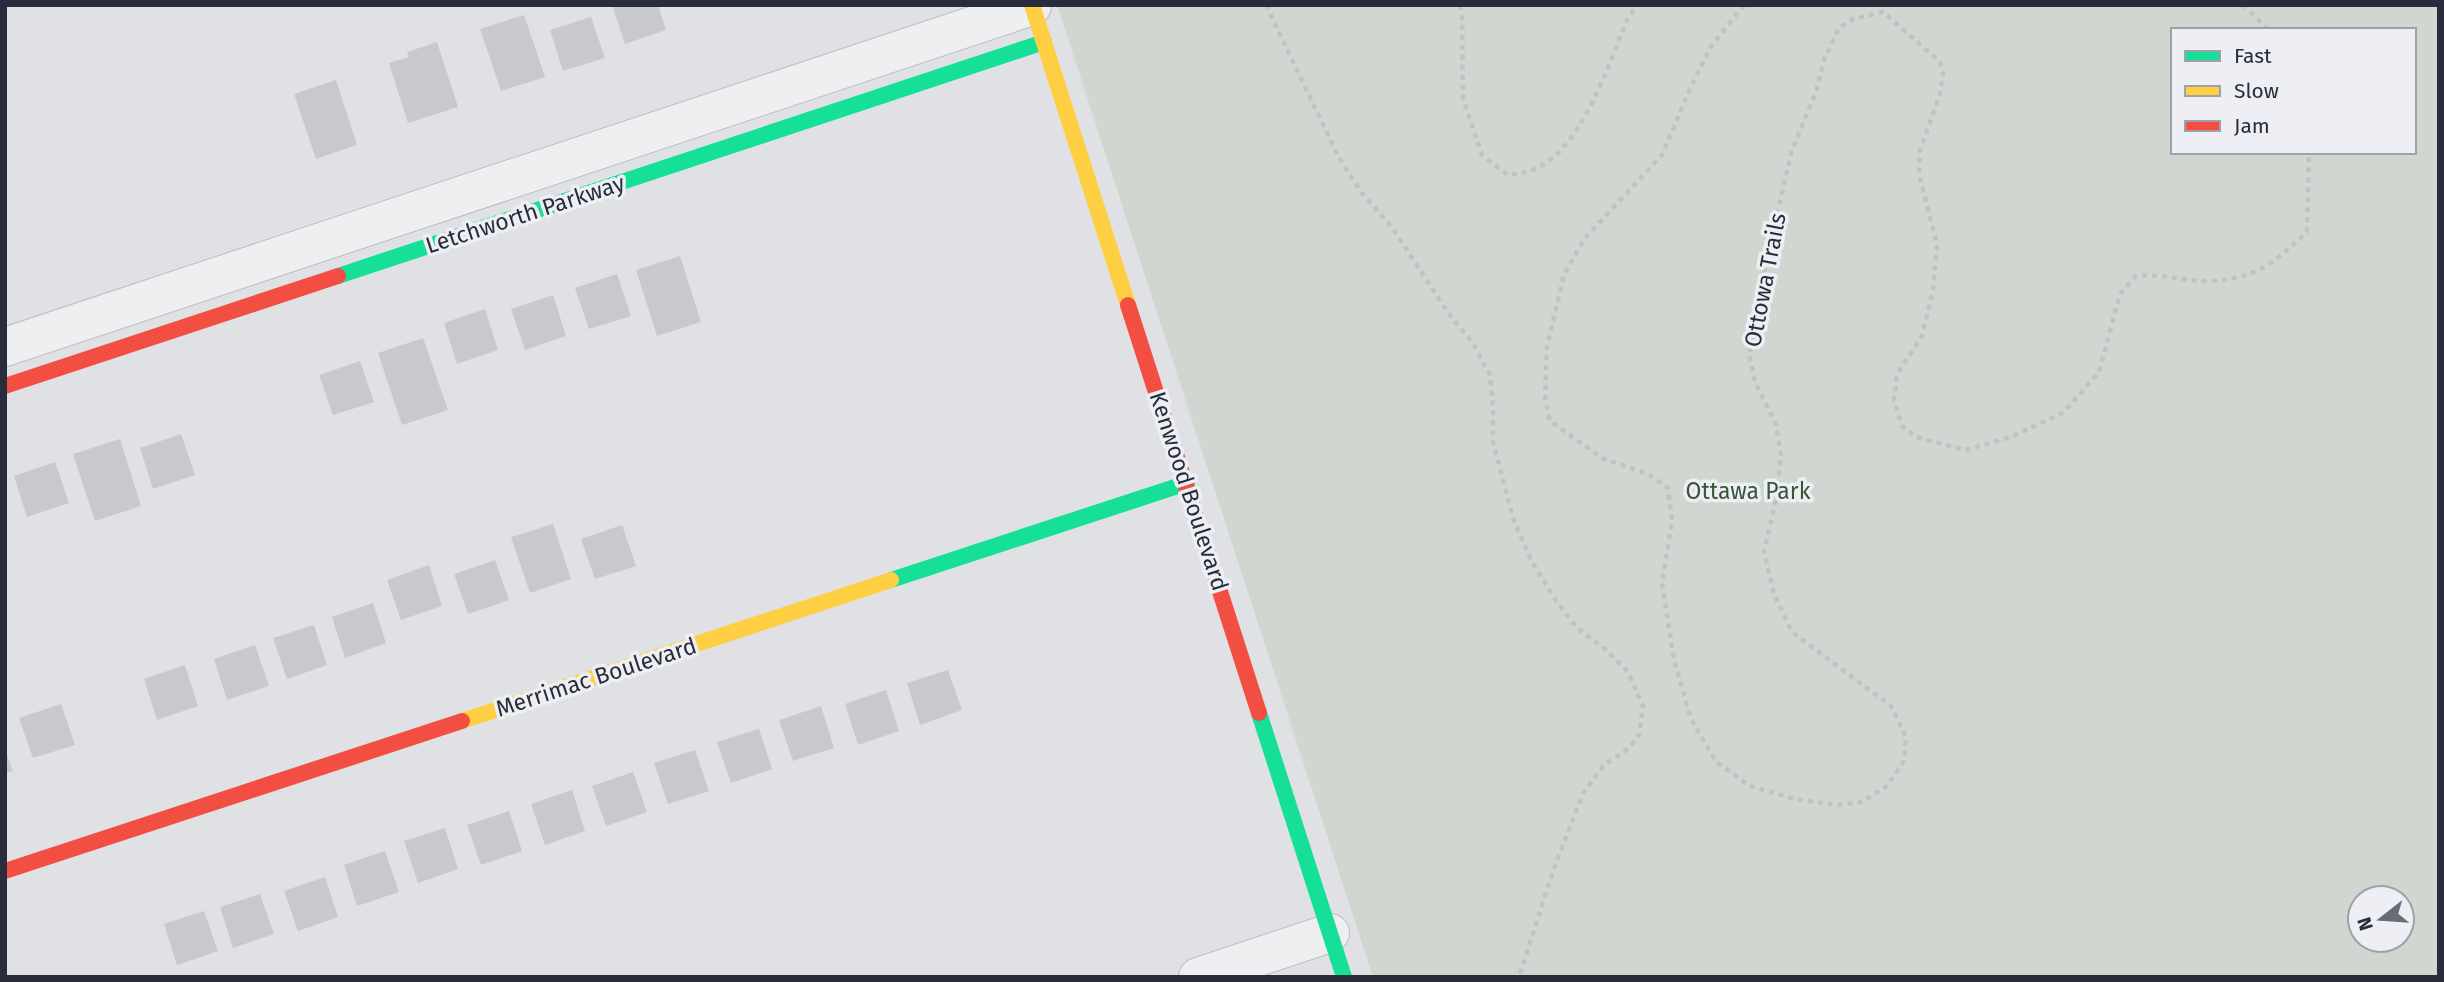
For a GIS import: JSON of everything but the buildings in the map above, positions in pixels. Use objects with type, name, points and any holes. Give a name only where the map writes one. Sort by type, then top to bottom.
[{"type":"street","name":"Kenwood Boulevard","points":[[1032,6],[1344,977]]},
{"type":"street","name":"Letchworth Parkway","points":[[5,347],[1032,6]]},
{"type":"street","name":"Letchworth Parkway","points":[[5,386],[1044,42]]},
{"type":"street","name":"Merrimac Boulevard","points":[[5,871],[1187,483]]},
{"type":"street","points":[[1198,977],[1330,933]]},
{"type":"path","points":[[1266,5],[1338,156],[1361,192],[1391,226],[1449,314],[1472,342],[1490,374],[1493,442],[1514,521],[1532,562],[1556,602],[1577,628],[1605,649],[1628,672],[1643,706],[1639,735],[1629,748],[1604,765],[1583,793],[1558,857],[1519,977]]},
{"type":"path","points":[[1460,5],[1463,99],[1482,155],[1508,175],[1530,171],[1548,162],[1570,139],[1587,111],[1628,18],[1637,5]]},
{"type":"path","name":"Ottowa Trails","points":[[1744,5],[1712,45],[1662,155],[1585,238],[1564,275],[1547,347],[1545,398],[1550,421],[1602,458],[1648,474],[1668,488],[1672,521],[1662,583],[1674,660],[1691,719],[1716,762],[1750,786],[1795,799],[1837,805],[1862,802],[1887,786],[1904,761],[1906,737],[1891,706],[1792,632],[1774,594],[1764,552],[1776,500],[1781,455],[1776,424],[1755,382],[1749,354],[1792,150],[1816,92],[1825,57],[1839,28],[1853,19],[1883,12],[1940,62],[1943,74],[1940,94],[1920,150],[1919,174],[1937,244],[1933,290],[1922,336],[1897,374],[1894,400],[1902,426],[1916,437],[1965,450],[2011,437],[2064,412],[2099,372],[2120,294],[2136,276],[2173,276],[2206,281],[2243,277],[2273,264],[2307,232],[2309,154]]},
{"type":"path","points":[[2243,5],[2267,28]]},
{"type":"green space","name":"Ottawa Park","points":[[1057,5],[2439,5],[2439,977],[1373,977]]},
{"type":"traffic: fast","points":[[338,276],[1044,42]]},
{"type":"traffic: fast","points":[[891,580],[1187,483]]},
{"type":"traffic: fast","points":[[1259,713],[1344,977]]},
{"type":"traffic: slow","points":[[1032,5],[1128,305]]},
{"type":"traffic: slow","points":[[462,721],[891,580]]},
{"type":"traffic: jam","points":[[5,386],[338,276]]},
{"type":"traffic: jam","points":[[1128,305],[1259,713]]},
{"type":"traffic: jam","points":[[5,871],[462,721]]}]
